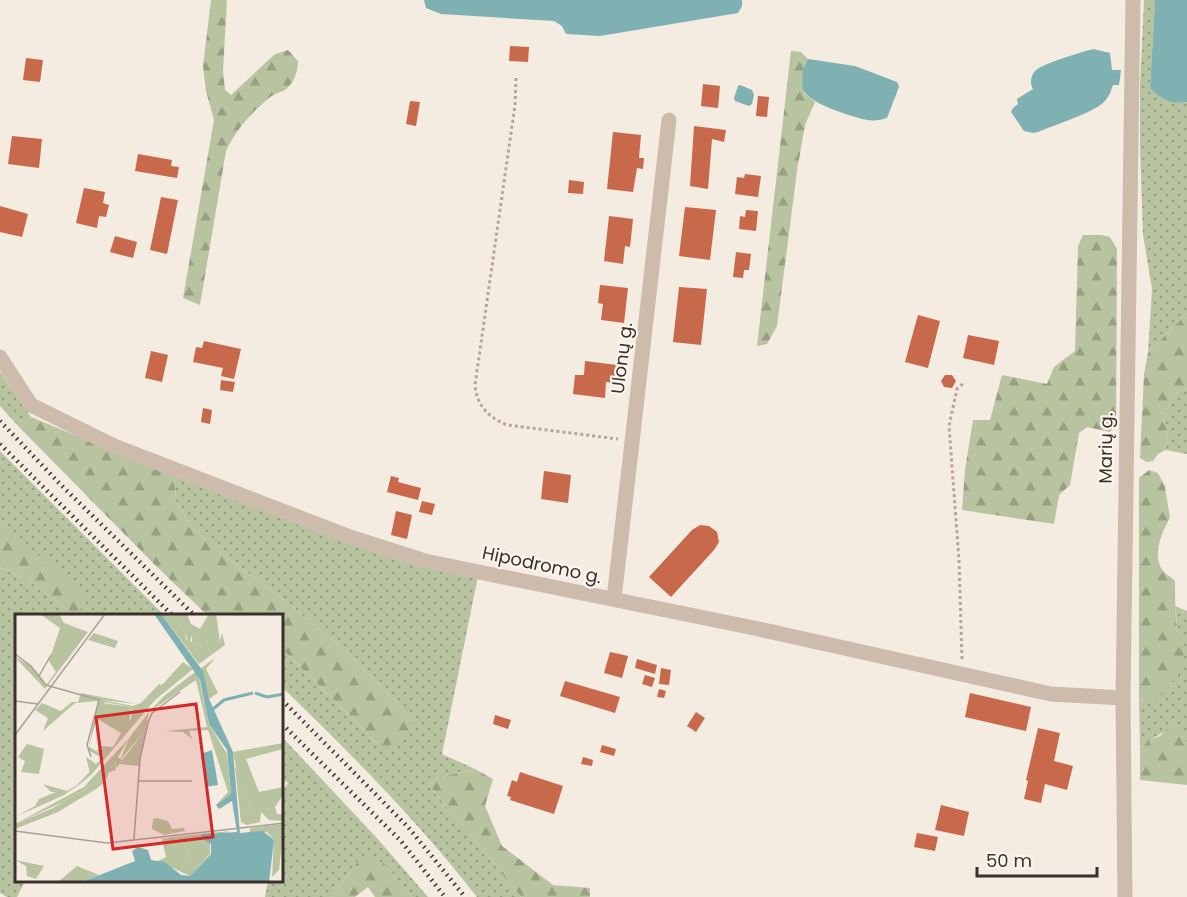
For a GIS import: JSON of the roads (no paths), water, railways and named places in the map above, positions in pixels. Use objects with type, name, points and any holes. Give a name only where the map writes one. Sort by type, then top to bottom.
[{"type":"street","name":"Marių g.","points":[[1125,897],[1122,698],[1133,0]]},
{"type":"street","name":"Ulonų g.","points":[[614,599],[669,120]]},
{"type":"street","name":"Hipodromo g.","points":[[0,357],[31,405],[114,446],[350,537],[416,558],[1051,694],[1122,698]]},
{"type":"water","points":[[424,0],[742,0],[742,6],[738,13],[600,36],[566,34],[562,26],[554,21],[441,14],[426,8]]},
{"type":"water","points":[[1155,0],[1187,0],[1187,102],[1176,103],[1167,100],[1150,88]]},
{"type":"water","points":[[1093,49],[1110,53],[1112,70],[1121,70],[1119,85],[1113,85],[1106,100],[1091,110],[1038,132],[1024,131],[1011,112],[1018,104],[1017,99],[1033,89],[1031,80],[1035,71],[1053,62]]},
{"type":"water","points":[[808,59],[855,66],[897,82],[899,87],[887,118],[870,120],[853,116],[823,105],[808,96],[804,91],[802,78]]},
{"type":"water","points":[[740,85],[752,90],[754,95],[752,104],[749,106],[735,101],[734,98]]},
{"type":"railway","points":[[0,421],[60,484],[193,614]]},
{"type":"railway","points":[[0,444],[171,614]]},
{"type":"railway","points":[[284,702],[408,827],[465,897]]},
{"type":"railway","points":[[284,726],[401,841],[445,897]]}]
